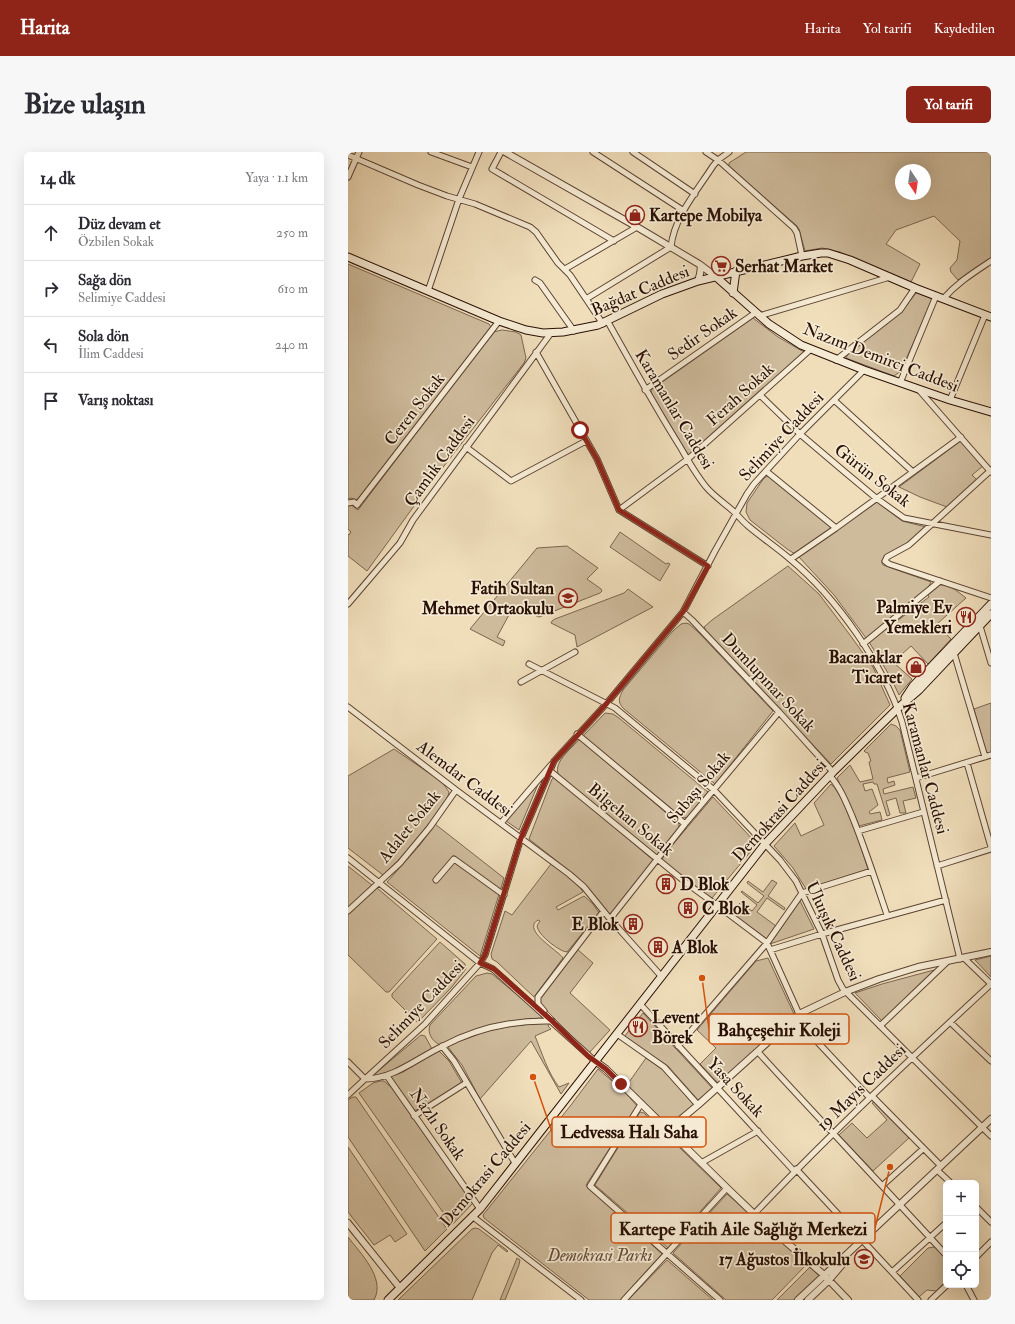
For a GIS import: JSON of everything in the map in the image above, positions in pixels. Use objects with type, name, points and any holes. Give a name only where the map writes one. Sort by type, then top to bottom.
[{"type":"main road","name":"Bağdat Caddesi","points":[[348,257],[499,321],[526,330],[551,333],[574,331],[605,323],[662,294],[714,276],[821,253],[834,255],[988,316]]},
{"type":"main road","points":[[733,293],[736,271]]},
{"type":"main road","name":"Nazım Demirci Caddesi","points":[[714,276],[757,314],[792,340],[810,349],[919,390],[991,412]]},
{"type":"main road","name":"Demokrasi Caddesi","points":[[898,708],[913,686],[991,604]]},
{"type":"main road","name":"Demokrasi Caddesi","points":[[388,1300],[480,1209],[765,844],[831,774],[898,708],[919,690],[991,614]]},
{"type":"street","points":[[348,177],[359,152]]},
{"type":"street","points":[[431,152],[438,153],[472,167]]},
{"type":"street","points":[[428,291],[459,199],[479,152]]},
{"type":"street","points":[[501,152],[492,170],[614,241]]},
{"type":"street","name":"Nazım Demirci Caddesi","points":[[505,152],[671,247],[714,276]]},
{"type":"street","points":[[593,152],[684,211]]},
{"type":"street","points":[[633,152],[695,194]]},
{"type":"street","points":[[706,152],[718,160],[794,228],[797,233],[802,256]]},
{"type":"street","points":[[586,299],[671,247],[674,230],[684,211],[718,160],[729,152]]},
{"type":"street","name":"Karamanlar Caddesi","points":[[348,155],[418,185],[492,211],[534,230],[605,323],[645,390],[708,489],[736,513],[746,524],[791,559],[832,601],[863,644],[883,676],[898,708],[937,866],[962,959]]},
{"type":"street","points":[[565,269],[637,227]]},
{"type":"street","points":[[900,383],[940,298],[968,276],[991,261]]},
{"type":"street","points":[[698,281],[701,266]]},
{"type":"street","name":"Sedir Sokak","points":[[645,390],[757,314],[890,277]]},
{"type":"street","points":[[535,280],[540,283],[574,331]]},
{"type":"street","points":[[836,360],[900,310],[915,288]]},
{"type":"street","points":[[950,400],[988,316]]},
{"type":"street","name":"Ceren Sokak","points":[[348,502],[354,502],[357,505],[499,321]]},
{"type":"street","name":"Çamlık Caddesi","points":[[348,604],[400,543],[413,520],[551,333]]},
{"type":"street","name":"Ferah Sokak","points":[[619,510],[688,459],[810,349]]},
{"type":"street","points":[[536,352],[597,459],[619,510],[708,566]]},
{"type":"street","name":"Selimiye Caddesi","points":[[348,1095],[425,1024],[480,963],[485,955],[521,838],[554,761],[577,734],[607,703],[683,612],[747,494],[800,434],[864,370]]},
{"type":"street","points":[[919,390],[991,471],[909,544],[887,557],[885,561],[889,564],[991,598]]},
{"type":"street","name":"Gürün Sokak","points":[[760,395],[800,434],[876,498],[904,518],[991,535]]},
{"type":"street","points":[[834,400],[913,472]]},
{"type":"street","points":[[791,559],[961,437]]},
{"type":"street","points":[[466,447],[511,481],[586,441]]},
{"type":"street","points":[[766,471],[836,528]]},
{"type":"street","points":[[863,644],[940,581]]},
{"type":"street","name":"Dumlupınar Sokak","points":[[683,612],[779,712],[831,774],[843,795],[858,831],[887,915]]},
{"type":"street","points":[[980,626],[991,663]]},
{"type":"street","points":[[522,682],[575,652]]},
{"type":"street","points":[[916,778],[988,756],[954,653]]},
{"type":"street","name":"Uluışık Caddesi","points":[[528,664],[615,708],[714,790],[788,870],[802,893],[822,934],[838,980],[845,992],[991,1136]]},
{"type":"street","name":"Alemdar Caddesi","points":[[348,707],[575,879],[662,977]]},
{"type":"street","name":"Subaşı Sokak","points":[[610,919],[685,824],[779,712]]},
{"type":"street","points":[[577,734],[685,824]]},
{"type":"street","points":[[501,823],[536,780],[554,761]]},
{"type":"street","points":[[937,866],[991,848],[968,763]]},
{"type":"street","name":"Bilgehan Sokak","points":[[550,771],[689,885],[767,944],[797,1016],[871,1097],[923,1149],[949,1180]]},
{"type":"street","name":"Adalet Sokak","points":[[348,911],[397,867],[416,845],[456,790]]},
{"type":"street","points":[[858,831],[924,812]]},
{"type":"street","points":[[348,858],[480,963],[494,969],[552,1021],[588,1056],[606,1069],[754,1214],[827,1278],[848,1300]]},
{"type":"street","points":[[436,880],[454,859],[504,895]]},
{"type":"street","points":[[678,1046],[767,944],[802,893],[872,871]]},
{"type":"street","points":[[770,950],[887,915],[946,900]]},
{"type":"street","points":[[552,1021],[538,1004],[538,997],[603,912]]},
{"type":"street","points":[[668,1130],[797,1016],[845,992],[878,979],[903,971],[991,952]]},
{"type":"street","points":[[962,959],[991,984]]},
{"type":"street","points":[[880,1026],[947,962]]},
{"type":"street","name":"19 Mayıs Caddesi","points":[[754,1214],[795,1170],[832,1134],[991,984]]},
{"type":"street","name":"Yasa Sokak","points":[[640,1004],[717,1088],[918,1300]]},
{"type":"street","points":[[348,1062],[365,1079],[375,1079],[387,1076],[402,1069],[442,1046],[466,1035],[498,1026],[524,1022],[552,1021]]},
{"type":"street","points":[[950,1022],[991,1061]]},
{"type":"street","points":[[617,1034],[664,1067],[698,1105]]},
{"type":"street","points":[[442,1046],[454,1061],[516,1163]]},
{"type":"street","points":[[758,1052],[832,1134],[883,1185],[943,1252]]},
{"type":"street","name":"Nazlı Sokak","points":[[387,1076],[480,1209]]},
{"type":"street","points":[[414,1116],[466,1083]]},
{"type":"street","points":[[641,1104],[590,1186],[720,1300]]},
{"type":"street","points":[[808,1300],[862,1240],[991,1119]]},
{"type":"street","points":[[701,1163],[758,1131]]},
{"type":"street","points":[[883,1185],[923,1149]]},
{"type":"street","points":[[624,1300],[727,1188]]},
{"type":"street","points":[[979,1210],[991,1222]]},
{"type":"street","points":[[472,1216],[581,1300]]},
{"type":"street","points":[[348,1223],[400,1288]]},
{"type":"street","points":[[892,1272],[943,1226]]},
{"type":"street","points":[[979,1254],[991,1242]]},
{"type":"street","points":[[798,1300],[827,1278]]},
{"type":"street","points":[[931,1300],[944,1288]]},
{"type":"street","points":[[968,1288],[974,1300]]},
{"type":"green space","points":[[746,152],[991,152],[991,258],[958,280],[951,272],[950,268],[957,260],[960,241],[934,216],[896,230],[886,244],[920,264],[911,282],[840,252],[822,248],[805,251],[797,226],[729,166],[729,163]]},
{"type":"green space","points":[[348,264],[489,324],[491,327],[357,500],[351,498],[348,499]]},
{"type":"green space","points":[[917,292],[933,298],[901,371],[894,376],[846,358],[848,354],[901,312]]},
{"type":"green space","points":[[753,318],[778,337],[804,352],[689,456],[652,395],[651,390]]},
{"type":"green space","points":[[502,330],[516,332],[521,335],[526,358],[524,363],[430,484],[367,571],[348,556],[348,534],[349,535],[351,532],[348,529],[348,506],[350,504],[358,510],[493,332]]},
{"type":"green space","points":[[962,440],[983,466],[972,475],[977,480],[947,507],[899,487]]},
{"type":"green space","points":[[768,476],[831,527],[795,554],[750,520],[746,512],[747,503],[764,478]]},
{"type":"green space","points":[[877,502],[902,521],[926,527],[902,547],[884,558],[882,560],[883,565],[931,582],[928,588],[866,638],[834,595],[799,557]]},
{"type":"green space","points":[[620,532],[666,564],[670,564],[660,581],[610,547]]},
{"type":"green space","points":[[567,546],[598,568],[587,579],[601,589],[602,591],[600,593],[539,617],[522,609],[510,613],[497,637],[505,641],[503,646],[470,629],[537,548]]},
{"type":"green space","points":[[788,566],[819,594],[850,635],[873,667],[890,705],[831,764],[706,631],[704,627]]},
{"type":"green space","points":[[940,585],[951,587],[966,598],[937,624],[951,639],[928,664],[911,646],[893,662],[912,679],[899,695],[891,678],[869,642],[929,597],[928,595]]},
{"type":"green space","points":[[628,589],[653,607],[577,647],[575,635],[551,623],[555,619],[624,593]]},
{"type":"green space","points":[[686,623],[698,632],[773,711],[715,784],[624,709],[620,702],[623,690],[673,631],[681,624]]},
{"type":"green space","points":[[991,703],[991,752],[989,753],[986,752],[974,709]]},
{"type":"green space","points":[[605,713],[613,714],[619,718],[708,792],[688,817],[683,818],[583,736]]},
{"type":"green space","points":[[891,724],[900,730],[910,772],[887,778],[888,783],[894,781],[895,785],[883,789],[884,794],[913,787],[916,798],[903,801],[906,813],[900,813],[896,798],[886,801],[890,815],[887,816],[877,784],[874,784],[873,782],[863,784],[865,791],[872,789],[878,805],[869,812],[870,814],[880,812],[882,820],[859,826],[837,778],[850,765],[860,782],[873,779],[869,762],[871,761],[868,753],[864,751]]},
{"type":"green space","points":[[580,739],[679,824],[679,828],[657,856],[560,777],[558,767],[563,756]]},
{"type":"green space","points":[[394,749],[442,782],[449,792],[445,802],[432,820],[398,860],[383,875],[348,848],[348,776]]},
{"type":"green space","points":[[555,777],[653,860],[650,866],[610,915],[576,876],[529,839],[552,779]]},
{"type":"green space","points":[[539,782],[519,830],[506,821]]},
{"type":"green space","points":[[831,784],[837,791],[848,812],[868,869],[806,889],[793,868],[774,846],[795,823],[801,836],[824,825],[814,803]]},
{"type":"green space","points":[[713,797],[757,844],[712,898],[662,860],[664,855]]},
{"type":"green space","points":[[435,824],[504,878],[480,956],[387,882],[420,845]]},
{"type":"green space","points":[[551,864],[573,880],[583,892],[556,907],[558,910],[584,896],[593,904],[599,913],[567,952],[555,947],[542,936],[537,927],[540,921],[538,920],[534,924],[534,929],[537,935],[563,958],[534,997],[492,959],[491,954],[505,911],[512,915]]},
{"type":"green space","points":[[348,866],[373,886],[348,909]]},
{"type":"green space","points":[[772,880],[777,883],[768,896],[785,908],[784,910],[767,898],[757,912],[776,926],[767,939],[731,913],[740,903],[752,911],[757,905],[741,892],[742,891],[758,903],[764,896],[747,883],[748,881],[763,892]]},
{"type":"green space","points":[[377,888],[437,939],[389,992],[386,992],[348,955],[348,914]]},
{"type":"green space","points":[[800,901],[814,929],[770,944]]},
{"type":"green space","points":[[440,942],[465,964],[466,969],[451,988],[417,1022],[392,997],[392,994]]},
{"type":"green space","points":[[577,949],[593,963],[570,993],[610,1030],[589,1053],[541,1005],[539,1000],[541,995]]},
{"type":"green space","points":[[991,956],[991,977],[975,960]]},
{"type":"green space","points":[[768,958],[794,1014],[718,1083],[700,1064],[716,1048],[697,1030],[756,961]]},
{"type":"green space","points":[[934,970],[882,1021],[855,993],[882,984]]},
{"type":"green space","points":[[487,973],[492,974],[545,1018],[517,1020],[491,1026],[465,1034],[440,1045],[437,1043],[430,1034],[430,1025],[476,976]]},
{"type":"green space","points":[[643,1013],[713,1089],[699,1101],[668,1066],[624,1037]]},
{"type":"green space","points":[[549,1024],[548,1026],[551,1029],[535,1036],[548,1069],[559,1087],[569,1083],[561,1094],[531,1041],[480,1099],[462,1065],[448,1047],[482,1032],[520,1025]]},
{"type":"green space","points":[[421,1035],[425,1036],[432,1049],[394,1070],[371,1077]]},
{"type":"green space","points":[[438,1050],[449,1061],[462,1083],[423,1108],[414,1110],[390,1076],[403,1072]]},
{"type":"green space","points":[[646,1058],[663,1070],[694,1105],[669,1126],[627,1085]]},
{"type":"green space","name":"Demokrasi Parkı","points":[[598,1069],[624,1091],[637,1106],[586,1185],[662,1254],[620,1300],[589,1300],[484,1218],[483,1215]]},
{"type":"green space","points":[[384,1081],[392,1088],[473,1203],[452,1225],[359,1093],[373,1083]]},
{"type":"green space","points":[[356,1097],[447,1229],[425,1251],[348,1137],[348,1100]]},
{"type":"green space","points":[[874,1102],[909,1138],[873,1171],[839,1135],[852,1123],[867,1138],[887,1120],[872,1103]]},
{"type":"green space","points":[[640,1112],[644,1113],[721,1188],[668,1248],[595,1185]]},
{"type":"green space","points":[[348,1147],[407,1234],[395,1242],[390,1235],[374,1245],[348,1212]]},
{"type":"green space","points":[[727,1194],[807,1264],[772,1300],[726,1300],[673,1253]]},
{"type":"green space","points":[[472,1229],[479,1229],[508,1251],[507,1252],[498,1245],[492,1253],[472,1300],[398,1300]]},
{"type":"green space","points":[[348,1237],[365,1258],[374,1275],[377,1283],[377,1292],[374,1300],[348,1300]]},
{"type":"green space","points":[[928,1248],[938,1248],[943,1254],[943,1284],[936,1291],[927,1290],[919,1297],[900,1276]]},
{"type":"green space","points":[[517,1258],[520,1260],[519,1265],[505,1300],[500,1300]]},
{"type":"green space","points":[[667,1260],[713,1300],[628,1300]]},
{"type":"green space","points":[[810,1267],[819,1276],[819,1278],[794,1300],[777,1300]]},
{"type":"place","name":"Kartepe Mobilya","points":[[635,215]]},
{"type":"place","name":"Serhat Market","points":[[721,266]]},
{"type":"place","name":"Fatih Sultan Mehmet Ortaokulu","points":[[568,598]]},
{"type":"place","name":"Palmiye Ev Yemekleri","points":[[966,617]]},
{"type":"place","name":"Bacanaklar Ticaret","points":[[916,667]]},
{"type":"place","name":"D Blok","points":[[666,884]]},
{"type":"place","name":"C Blok","points":[[688,908]]},
{"type":"place","name":"E Blok","points":[[633,924]]},
{"type":"place","name":"A Blok","points":[[658,947]]},
{"type":"place","name":"Bahçeşehir Koleji","points":[[702,978]]},
{"type":"place","name":"Levent Börek","points":[[638,1027]]},
{"type":"place","name":"Ledvessa Halı Saha","points":[[533,1077]]},
{"type":"place","name":"Kartepe Fatih Aile Sağlığı Merkezi","points":[[890,1167]]},
{"type":"place","name":"17 Ağustos İlkokulu","points":[[864,1259]]},
{"type":"route","points":[[580,430],[597,459],[619,510],[708,566],[683,612],[607,703],[577,734],[554,761],[521,838],[485,955],[480,963],[494,969],[552,1021],[588,1056],[606,1069],[621,1084]]}]
